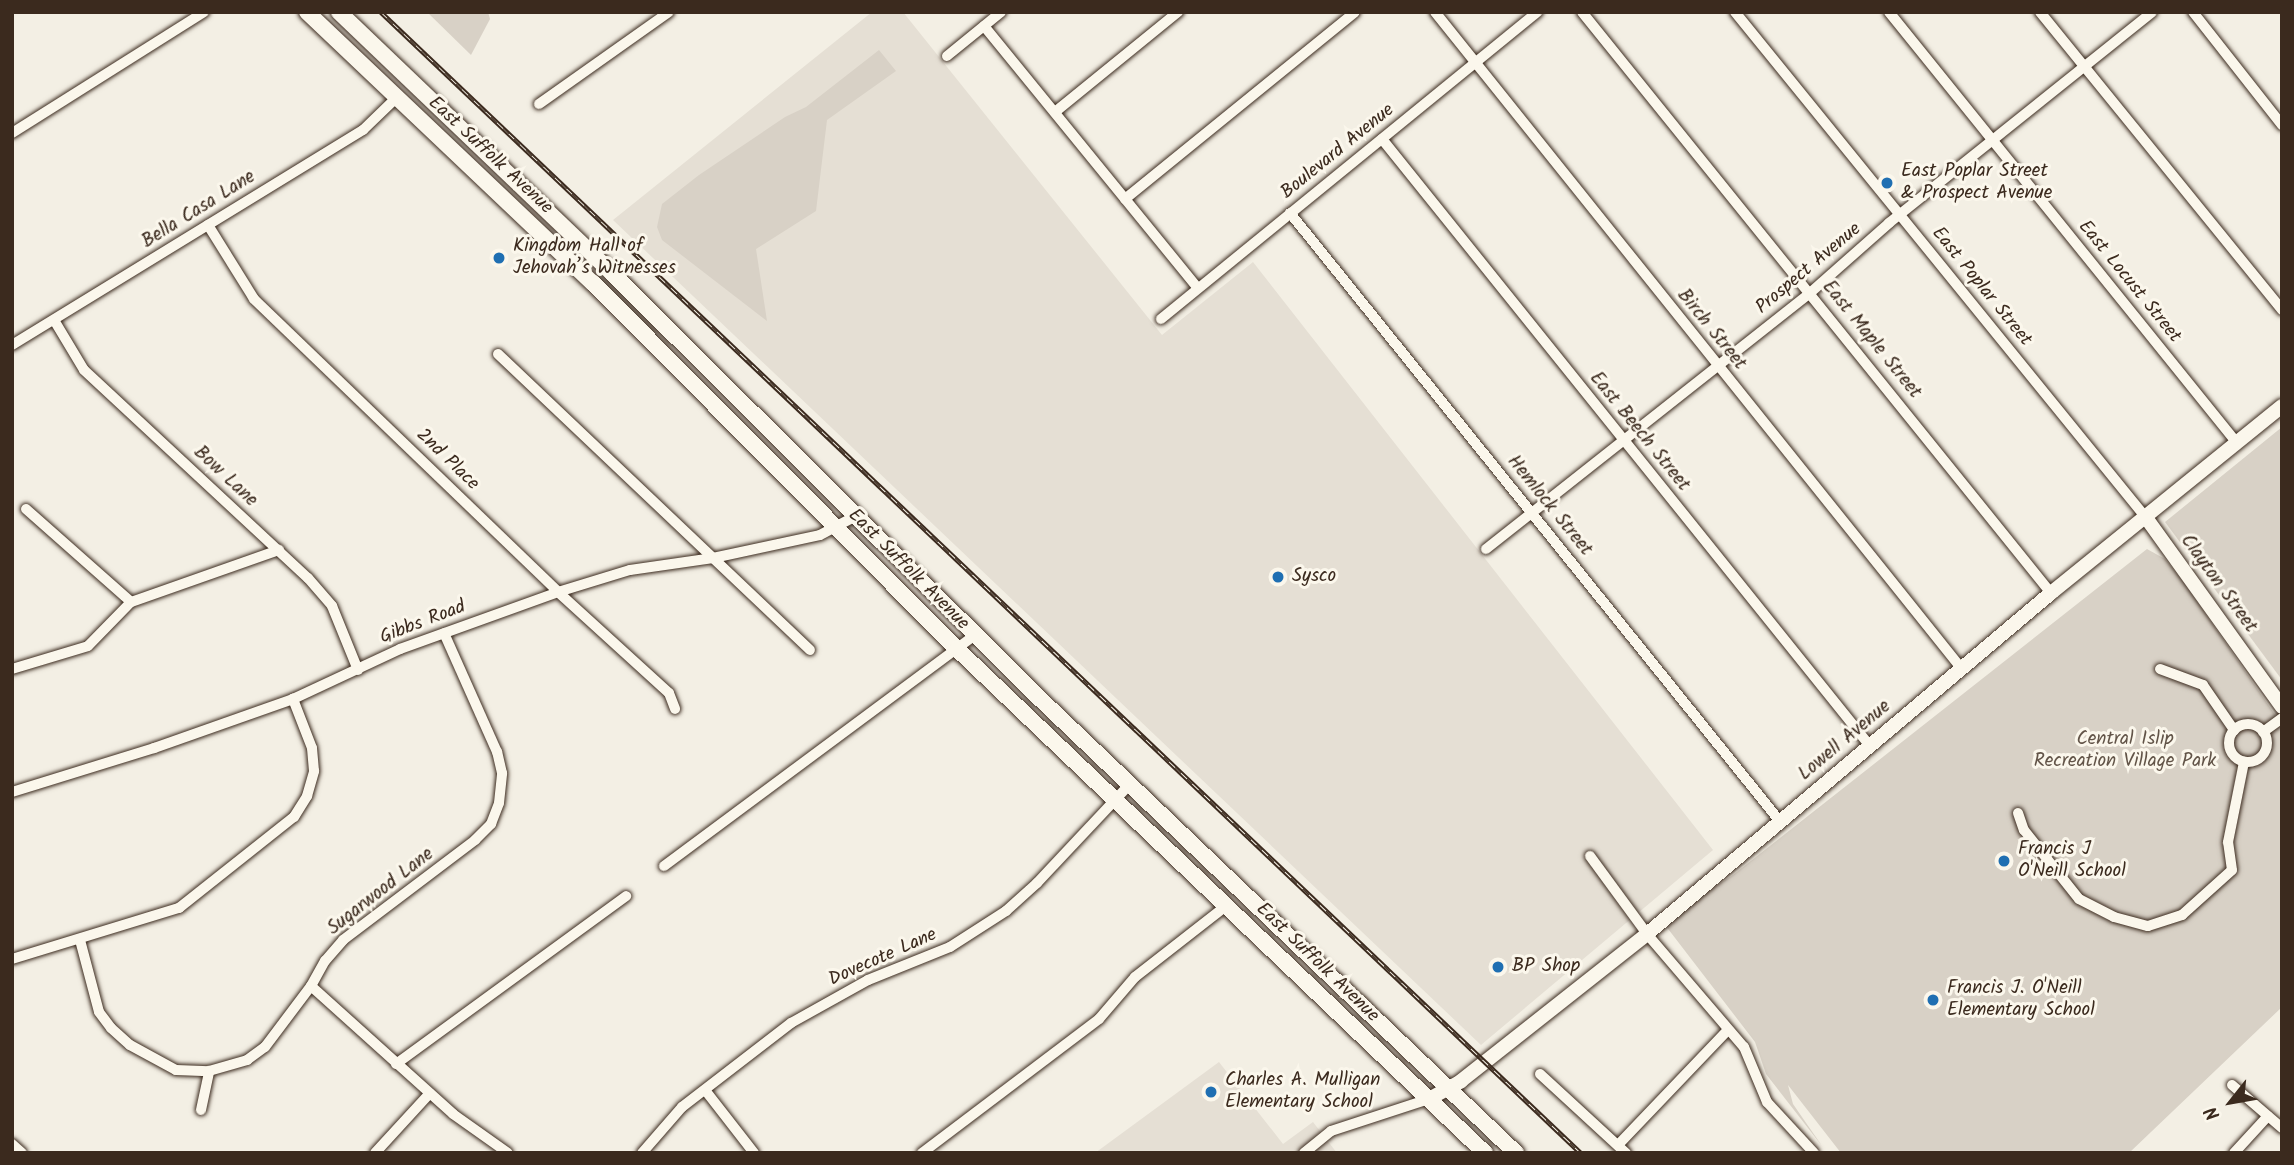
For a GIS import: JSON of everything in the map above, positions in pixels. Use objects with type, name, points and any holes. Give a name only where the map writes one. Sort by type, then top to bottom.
[{"type":"main road","name":"East Suffolk Avenue","points":[[307,12],[593,283],[957,649],[1485,1153]]},
{"type":"main road","name":"East Suffolk Avenue","points":[[339,12],[602,263],[975,635],[1516,1153]]},
{"type":"street","points":[[12,133],[204,12]]},
{"type":"street","points":[[539,104],[669,12]]},
{"type":"street","points":[[947,56],[1001,12]]},
{"type":"street","points":[[1055,112],[1178,12]]},
{"type":"street","points":[[1125,198],[1355,12]]},
{"type":"street","name":"Birch Street","points":[[1435,12],[1717,367],[1962,668]]},
{"type":"street","name":"Boulevard Avenue","points":[[1161,319],[1538,12]]},
{"type":"street","name":"East Maple Street","points":[[1583,12],[2051,593]]},
{"type":"street","name":"East Poplar Street","points":[[1735,12],[2147,519]]},
{"type":"street","name":"East Locust Street","points":[[1889,12],[2237,443]]},
{"type":"street","points":[[2040,12],[2282,310]]},
{"type":"street","name":"Prospect Avenue","points":[[1486,550],[1810,293],[1900,215],[2152,12]]},
{"type":"street","points":[[2193,12],[2282,125]]},
{"type":"street","points":[[984,26],[1198,288]]},
{"type":"street","name":"Bella Casa Lane","points":[[12,345],[363,130],[397,97]]},
{"type":"street","name":"East Beech Street","points":[[1382,139],[1870,746]]},
{"type":"street","name":"Hemlock Street","points":[[1290,213],[1779,820]]},
{"type":"street","name":"2nd Place","points":[[208,225],[254,299],[558,592],[669,693],[675,709]]},
{"type":"street","name":"Bow Lane","points":[[54,320],[84,370],[279,550],[332,606],[358,670]]},
{"type":"street","points":[[498,354],[810,650]]},
{"type":"street","name":"Lowell Avenue","points":[[1429,1099],[1449,1089],[1647,934],[2051,593],[2147,519],[2282,406]]},
{"type":"street","points":[[26,509],[131,602]]},
{"type":"street","name":"Gibbs Road","points":[[12,792],[153,748],[293,699],[444,633],[558,592],[630,570],[713,558],[820,535],[855,516]]},
{"type":"street","name":"Clayton Street","points":[[2147,519],[2282,707]]},
{"type":"street","points":[[12,669],[88,646],[131,602],[279,550]]},
{"type":"street","name":"Sugarwood Lane","points":[[80,940],[99,1012],[111,1028],[130,1045],[176,1070],[209,1071],[247,1060],[265,1047],[311,986],[325,961],[343,940],[475,840],[491,824],[499,803],[502,773],[497,752],[444,633]]},
{"type":"street","points":[[664,866],[975,635]]},
{"type":"street","points":[[2160,669],[2203,685],[2234,730]]},
{"type":"street","points":[[12,959],[179,908],[294,817],[307,796],[314,771],[312,748],[293,699]]},
{"type":"street","points":[[2263,732],[2282,718]]},
{"type":"street","points":[[2249,724],[2263,732],[2267,743],[2264,754],[2255,761],[2244,761],[2231,751],[2229,740],[2234,730],[2249,724]]},
{"type":"street","points":[[2018,813],[2024,830],[2079,899],[2114,917],[2148,926],[2182,915],[2232,870],[2228,842],[2244,761]]},
{"type":"street","name":"Dovecote Lane","points":[[642,1153],[665,1124],[791,1023],[868,980],[922,960],[975,933],[1037,883],[1130,784]]},
{"type":"street","points":[[1590,856],[1647,934],[1744,1047],[1767,1102],[1814,1153]]},
{"type":"street","points":[[396,1064],[626,896]]},
{"type":"street","points":[[922,1153],[1099,1019],[1135,976],[1226,906]]},
{"type":"street","points":[[311,986],[430,1093],[479,1134],[508,1153]]},
{"type":"street","points":[[1540,1074],[1622,1149],[1728,1030]]},
{"type":"street","points":[[201,1110],[209,1071]]},
{"type":"street","points":[[2232,1085],[2282,1128]]},
{"type":"street","points":[[705,1090],[754,1153]]},
{"type":"street","points":[[375,1153],[430,1093]]},
{"type":"street","points":[[1304,1153],[1331,1131],[1429,1099]]},
{"type":"street","points":[[2234,1153],[2268,1116]]},
{"type":"street","points":[[12,1144],[22,1153]]},
{"type":"shaded area","points":[[872,12],[903,12],[1162,335],[1253,262],[1713,850],[1481,1045],[613,220]]},
{"type":"shaded area","name":"Charles A. Mulligan Elementary School","points":[[1219,1062],[1283,1144],[1313,1122],[1337,1153],[1095,1153]]},
{"type":"green space","points":[[427,12],[488,12],[490,19],[471,55]]},
{"type":"green space","points":[[879,50],[896,71],[827,120],[816,211],[756,249],[767,321],[662,240],[657,227],[662,204],[699,175],[785,117],[806,107]]},
{"type":"green space","points":[[2282,427],[2282,680],[2165,522]]},
{"type":"green space","name":"Central Islip Recreation Village Park","points":[[2147,549],[2165,559],[2185,584],[2282,725],[2282,1007],[2129,1153],[1841,1153],[1788,1085],[1793,1104],[1822,1146],[1766,1074],[1755,1042],[1662,921],[1733,875]]},
{"type":"railway","points":[[381,12],[1581,1153]]},
{"type":"place","name":"East Poplar Street & Prospect Avenue","points":[[1887,183]]},
{"type":"place","name":"Kingdom Hall of Jehovah’s Witnesses","points":[[499,258]]},
{"type":"place","name":"Sysco","points":[[1278,577]]},
{"type":"place","name":"Francis J O'Neill School","points":[[2004,861]]},
{"type":"place","name":"BP Shop","points":[[1498,967]]},
{"type":"place","name":"Francis J. O'Neill Elementary School","points":[[1933,1000]]},
{"type":"place","name":"Charles A. Mulligan Elementary School","points":[[1211,1092]]}]
